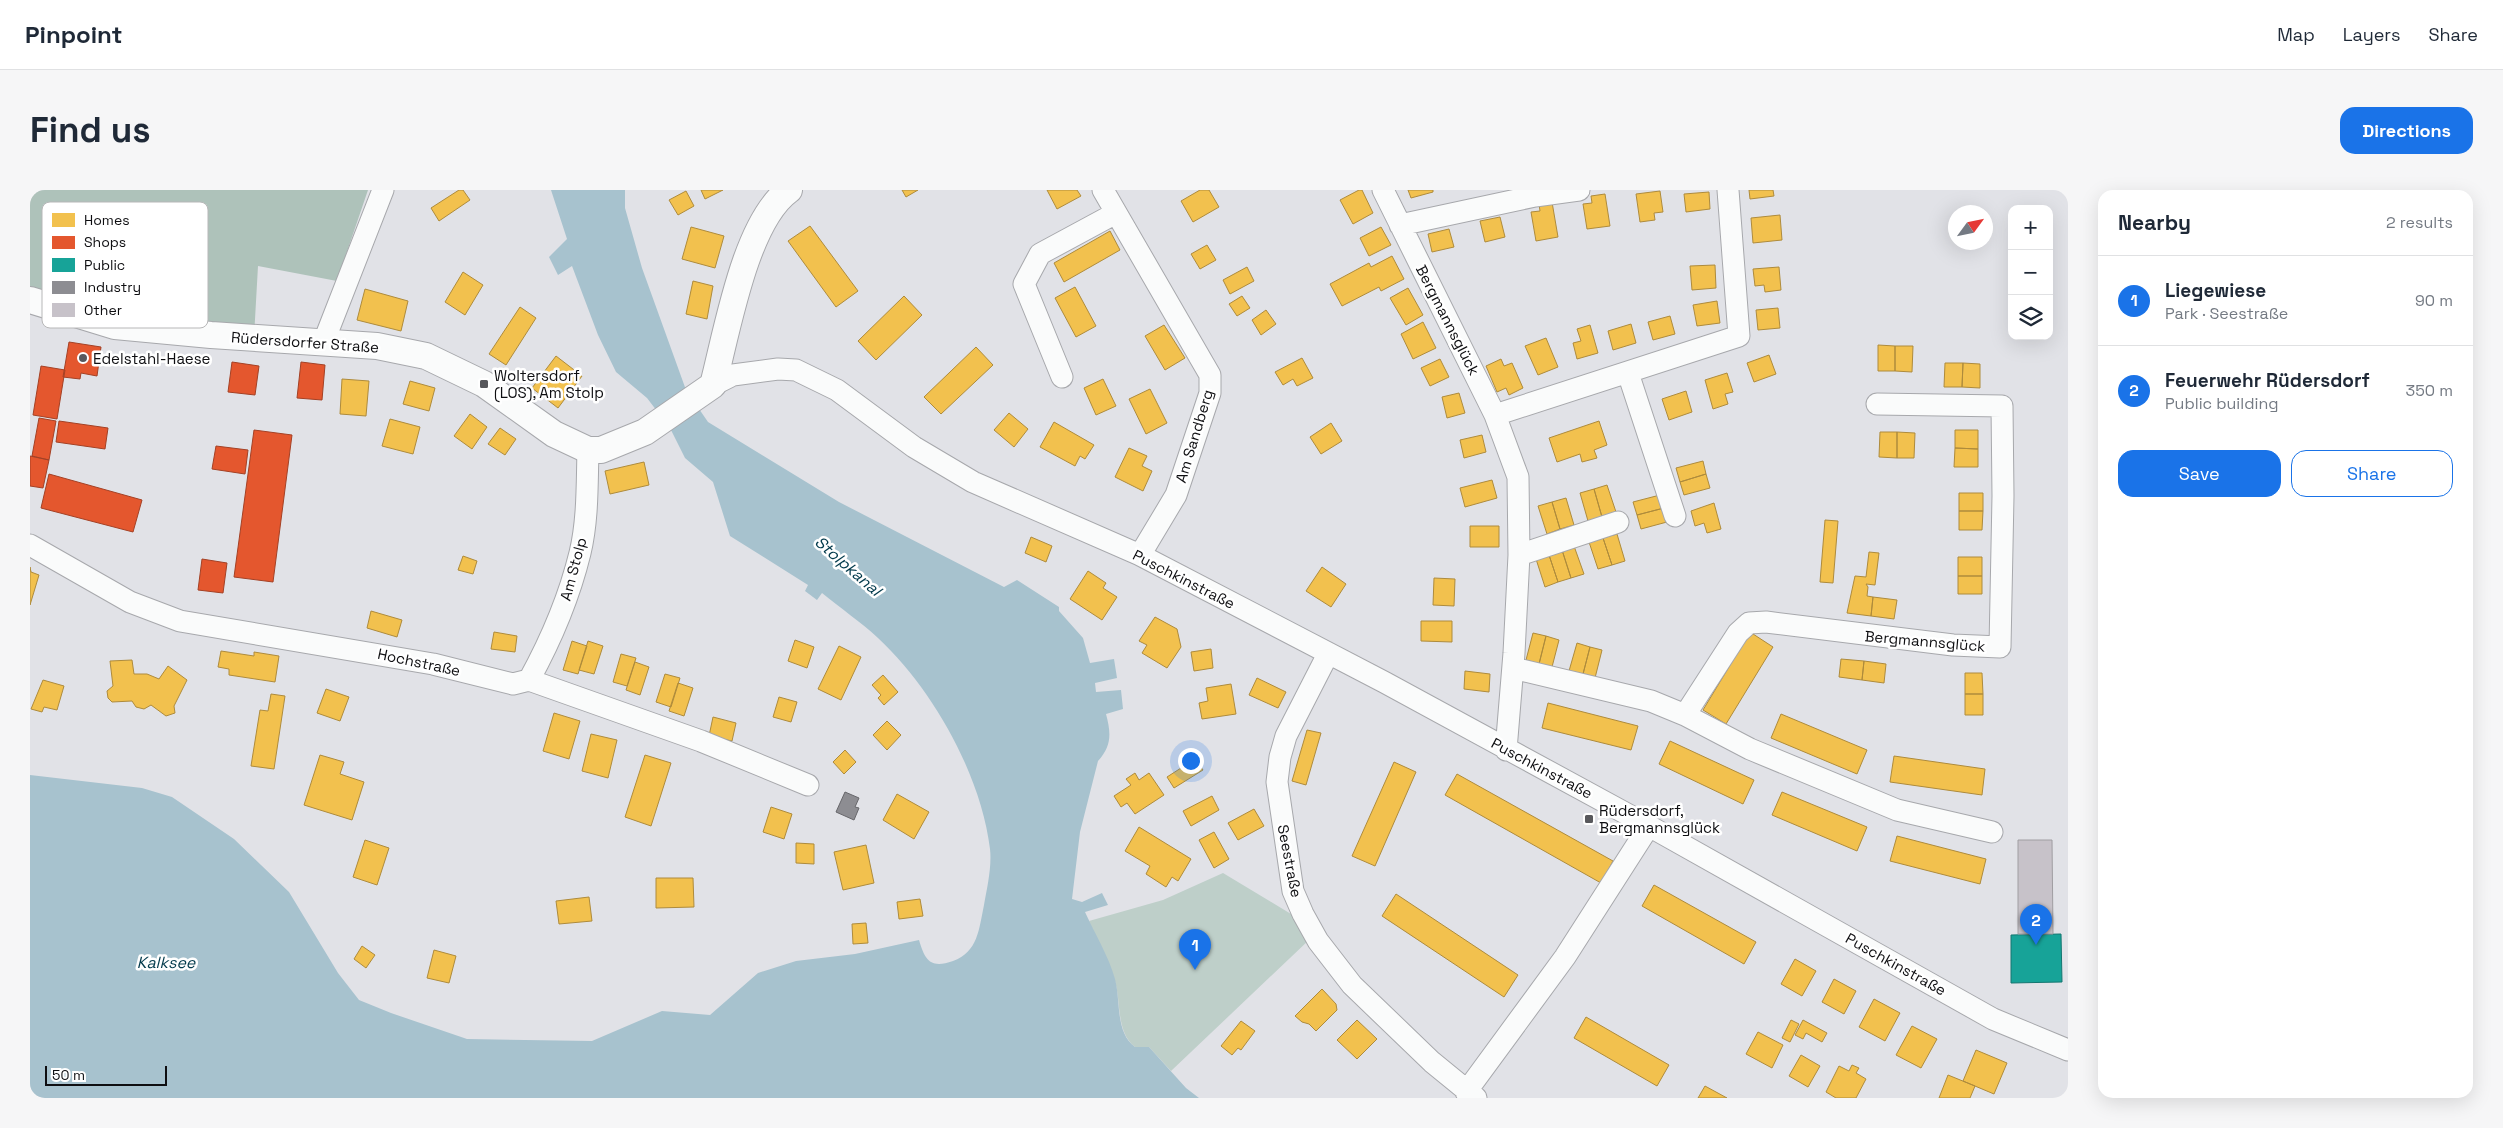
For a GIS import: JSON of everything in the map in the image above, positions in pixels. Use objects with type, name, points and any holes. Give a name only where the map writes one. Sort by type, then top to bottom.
[{"type":"main road","points":[[588,450],[601,450],[645,432],[709,389],[745,262],[764,216],[781,196],[789,190]]},
{"type":"main road","name":"Rüdersdorfer Straße","points":[[30,300],[42,304]]},
{"type":"main road","name":"Rüdersdorfer Straße","points":[[136,328],[210,335],[324,341],[393,349],[426,356],[492,388],[554,434],[588,450]]},
{"type":"street","points":[[324,341],[383,190]]},
{"type":"street","name":"Am Sandberg","points":[[1103,190],[1210,375],[1210,393],[1176,495],[1140,555]]},
{"type":"street","name":"Bergmannsglück","points":[[1383,190],[1495,415],[1518,477],[1519,555],[1513,668],[1506,750]]},
{"type":"street","points":[[1400,225],[1535,196],[1579,190]]},
{"type":"street","points":[[1495,415],[1739,336],[1728,190]]},
{"type":"street","points":[[1062,377],[1024,284],[1040,254],[1116,213]]},
{"type":"street","name":"Puschkinstraße","points":[[709,389],[733,375],[778,369],[796,370],[837,390],[914,446],[973,482],[1140,555],[1384,682],[1649,826],[1993,1018],[2068,1050]]},
{"type":"street","points":[[1628,373],[1676,516]]},
{"type":"street","name":"Bergmannsglück","points":[[1685,715],[1738,633],[1749,623],[1766,622],[1953,646],[2000,647],[2003,496],[2002,406],[1877,404]]},
{"type":"street","name":"Am Stolp","points":[[529,680],[553,636],[580,552],[587,501],[588,450]]},
{"type":"street","points":[[1519,555],[1618,522]]},
{"type":"street","name":"Hochstraße","points":[[30,545],[130,602],[180,621],[434,664],[513,684],[529,680],[701,741],[808,785]]},
{"type":"street","name":"Seestraße","points":[[1328,654],[1286,736],[1280,757],[1278,782],[1293,890],[1303,914],[1318,941],[1352,984],[1471,1095]]},
{"type":"street","points":[[1513,668],[1634,697],[1685,715],[1750,749],[1897,810],[1992,832]]},
{"type":"street","points":[[1471,1095],[1565,957],[1649,826]]},
{"type":"shaded area","points":[[1223,873],[1291,914],[1310,939],[1171,1071],[1149,1047],[1135,1047],[1124,1033],[1114,978],[1089,921],[1163,900]]},
{"type":"green space","points":[[30,190],[368,190],[337,281],[258,266],[254,337],[140,328],[208,328],[208,202],[42,202],[42,299],[30,294]]},
{"type":"water","name":"Kalksee","points":[[551,190],[625,190],[625,208],[642,268],[686,390],[708,422],[839,502],[1004,587],[1017,580],[1059,607],[1059,611],[1083,638],[1090,663],[1114,659],[1117,678],[1095,683],[1096,692],[1121,690],[1123,709],[1106,714],[1109,727],[1108,745],[1098,761],[1080,832],[1072,899],[1082,902],[1102,893],[1108,905],[1085,912],[1106,954],[1115,979],[1121,1025],[1124,1033],[1135,1047],[1149,1047],[1186,1088],[1199,1098],[30,1098],[30,775],[142,788],[172,797],[234,839],[289,892],[338,973],[359,1000],[467,1039],[592,1041],[662,1011],[710,1015],[758,973],[796,961],[855,954],[919,940],[926,958],[939,964],[961,957],[972,946],[979,931],[990,870],[990,849],[985,821],[976,792],[965,763],[951,735],[917,682],[878,638],[822,593],[817,600],[805,591],[808,585],[730,536],[713,482],[685,458],[670,428],[647,398],[616,372],[598,335],[572,266],[558,275],[549,257],[567,239]]},
{"type":"building: Homes","points":[[459,190],[463,190],[470,200],[439,221],[431,208]]},
{"type":"building: Homes","points":[[701,190],[723,190],[705,199]]},
{"type":"building: Homes","points":[[902,190],[918,190],[906,197]]},
{"type":"building: Homes","points":[[1047,190],[1077,190],[1081,196],[1057,209]]},
{"type":"building: Homes","points":[[1200,190],[1209,190],[1219,207],[1193,222],[1181,201]]},
{"type":"building: Homes","points":[[1362,190],[1373,213],[1353,224],[1340,200]]},
{"type":"building: Homes","points":[[1408,190],[1433,190],[1433,192],[1411,198]]},
{"type":"building: Homes","points":[[1749,190],[1773,190],[1774,196],[1750,199]]},
{"type":"building: Homes","points":[[686,191],[694,206],[678,215],[669,200]]},
{"type":"building: Homes","points":[[1660,191],[1663,212],[1654,213],[1655,220],[1640,222],[1636,194]]},
{"type":"building: Homes","points":[[1709,192],[1710,209],[1686,212],[1684,194]]},
{"type":"building: Homes","points":[[1605,194],[1610,226],[1587,229],[1583,204],[1592,203],[1591,196]]},
{"type":"building: Homes","points":[[1552,202],[1558,237],[1536,241],[1531,212],[1540,211],[1539,204]]},
{"type":"building: Homes","points":[[1780,215],[1782,240],[1753,243],[1751,218]]},
{"type":"building: Homes","points":[[1500,217],[1505,237],[1485,242],[1480,221]]},
{"type":"building: Homes","points":[[810,226],[858,291],[836,307],[788,241]]},
{"type":"building: Homes","points":[[691,227],[724,236],[715,268],[682,259]]},
{"type":"building: Homes","points":[[1381,227],[1391,245],[1369,256],[1360,238]]},
{"type":"building: Homes","points":[[1449,229],[1454,247],[1432,252],[1428,234]]},
{"type":"building: Homes","points":[[1110,231],[1120,250],[1064,282],[1054,263]]},
{"type":"building: Homes","points":[[1207,245],[1216,260],[1200,269],[1191,254]]},
{"type":"building: Homes","points":[[1392,256],[1404,279],[1381,291],[1379,287],[1342,306],[1330,284],[1369,263],[1371,267]]},
{"type":"building: Homes","points":[[1715,265],[1716,288],[1692,290],[1690,266]]},
{"type":"building: Homes","points":[[1247,267],[1254,281],[1230,294],[1223,280]]},
{"type":"building: Homes","points":[[1779,267],[1781,290],[1765,292],[1764,285],[1755,286],[1753,269]]},
{"type":"building: Homes","points":[[463,272],[483,285],[465,315],[445,302]]},
{"type":"building: Homes","points":[[693,281],[713,286],[707,319],[686,314]]},
{"type":"building: Homes","points":[[1075,287],[1096,326],[1076,337],[1055,298]]},
{"type":"building: Homes","points":[[1408,288],[1423,315],[1406,325],[1390,298]]},
{"type":"building: Homes","points":[[365,289],[408,301],[401,331],[357,320]]},
{"type":"building: Homes","points":[[904,296],[922,315],[876,360],[858,341]]},
{"type":"building: Homes","points":[[1242,296],[1250,308],[1237,316],[1229,304]]},
{"type":"building: Homes","points":[[1717,301],[1720,323],[1697,326],[1693,305]]},
{"type":"building: Homes","points":[[520,307],[536,318],[506,365],[489,354]]},
{"type":"building: Homes","points":[[1778,308],[1780,328],[1758,330],[1756,310]]},
{"type":"building: Homes","points":[[1266,310],[1276,324],[1261,335],[1252,320]]},
{"type":"building: Homes","points":[[1670,316],[1675,334],[1653,340],[1648,322]]},
{"type":"building: Homes","points":[[1423,322],[1436,348],[1413,359],[1401,334]]},
{"type":"building: Homes","points":[[1631,324],[1636,343],[1613,350],[1608,331]]},
{"type":"building: Homes","points":[[1164,325],[1185,358],[1165,370],[1145,336]]},
{"type":"building: Homes","points":[[1590,325],[1598,353],[1577,359],[1573,343],[1581,341],[1577,329]]},
{"type":"building: Homes","points":[[1546,338],[1558,367],[1538,375],[1525,346]]},
{"type":"building: Homes","points":[[1878,345],[1895,346],[1895,371],[1878,371]]},
{"type":"building: Homes","points":[[1895,346],[1913,346],[1912,372],[1895,371]]},
{"type":"building: Homes","points":[[976,347],[993,365],[941,414],[924,397]]},
{"type":"building: Homes","points":[[1769,355],[1776,374],[1754,382],[1747,363]]},
{"type":"building: Homes","points":[[556,356],[582,376],[558,408],[532,388]]},
{"type":"building: Homes","points":[[1302,358],[1313,378],[1297,386],[1293,379],[1283,385],[1275,372]]},
{"type":"building: Homes","points":[[1440,359],[1449,377],[1430,386],[1421,368]]},
{"type":"building: Homes","points":[[1501,359],[1504,366],[1512,363],[1523,388],[1509,395],[1506,388],[1497,392],[1486,366]]},
{"type":"building: Homes","points":[[1945,363],[1963,363],[1962,387],[1944,387]]},
{"type":"building: Homes","points":[[1963,363],[1980,364],[1980,388],[1962,387]]},
{"type":"building: Homes","points":[[1727,373],[1733,392],[1725,394],[1728,404],[1713,409],[1705,380]]},
{"type":"building: Homes","points":[[342,379],[369,381],[366,416],[340,414]]},
{"type":"building: Homes","points":[[1103,379],[1116,406],[1096,415],[1084,388]]},
{"type":"building: Homes","points":[[410,381],[435,388],[429,411],[403,404]]},
{"type":"building: Homes","points":[[1150,389],[1167,423],[1146,434],[1129,399]]},
{"type":"building: Homes","points":[[1686,391],[1692,412],[1669,420],[1662,399]]},
{"type":"building: Homes","points":[[1459,393],[1465,413],[1447,418],[1442,397]]},
{"type":"building: Homes","points":[[1009,413],[1028,429],[1014,447],[994,430]]},
{"type":"building: Homes","points":[[470,414],[487,427],[472,449],[454,436]]},
{"type":"building: Homes","points":[[390,419],[420,427],[413,454],[382,446]]},
{"type":"building: Homes","points":[[1599,421],[1607,445],[1594,450],[1597,458],[1582,462],[1580,454],[1557,462],[1549,438]]},
{"type":"building: Homes","points":[[1054,422],[1094,445],[1085,459],[1080,456],[1075,466],[1040,447]]},
{"type":"building: Homes","points":[[1331,423],[1342,441],[1321,454],[1310,437]]},
{"type":"building: Homes","points":[[500,428],[516,439],[505,455],[488,444]]},
{"type":"building: Homes","points":[[1955,430],[1978,430],[1978,449],[1955,448]]},
{"type":"building: Homes","points":[[1880,432],[1897,432],[1897,458],[1879,457]]},
{"type":"building: Homes","points":[[1897,432],[1915,433],[1914,458],[1897,458]]},
{"type":"building: Homes","points":[[1482,435],[1486,452],[1464,458],[1460,440]]},
{"type":"building: Homes","points":[[1129,448],[1147,456],[1142,466],[1152,471],[1143,491],[1115,477]]},
{"type":"building: Homes","points":[[1955,448],[1978,449],[1978,467],[1954,467]]},
{"type":"building: Homes","points":[[1703,461],[1706,474],[1680,482],[1676,468]]},
{"type":"building: Homes","points":[[644,462],[649,485],[610,494],[605,471]]},
{"type":"building: Homes","points":[[1706,474],[1710,488],[1684,495],[1680,482]]},
{"type":"building: Homes","points":[[1492,480],[1497,498],[1465,507],[1460,488]]},
{"type":"building: Homes","points":[[1607,485],[1616,512],[1602,517],[1594,489]]},
{"type":"building: Homes","points":[[1594,489],[1602,517],[1588,521],[1580,493]]},
{"type":"building: Homes","points":[[1959,493],[1983,493],[1983,511],[1959,511]]},
{"type":"building: Homes","points":[[1660,495],[1664,508],[1637,515],[1633,502]]},
{"type":"building: Homes","points":[[1566,498],[1574,525],[1560,529],[1552,502]]},
{"type":"building: Homes","points":[[1552,502],[1560,529],[1547,534],[1538,506]]},
{"type":"building: Homes","points":[[1714,503],[1721,529],[1707,533],[1704,523],[1695,526],[1691,511]]},
{"type":"building: Homes","points":[[1664,508],[1667,522],[1641,529],[1637,515]]},
{"type":"building: Homes","points":[[1959,511],[1983,511],[1982,530],[1959,530]]},
{"type":"building: Homes","points":[[1825,520],[1838,521],[1833,583],[1820,582]]},
{"type":"building: Homes","points":[[1470,526],[1499,526],[1499,547],[1470,547]]},
{"type":"building: Homes","points":[[1617,534],[1625,561],[1612,565],[1603,538]]},
{"type":"building: Homes","points":[[1031,537],[1052,546],[1046,562],[1025,553]]},
{"type":"building: Homes","points":[[1603,538],[1612,565],[1598,569],[1589,542]]},
{"type":"building: Homes","points":[[1574,546],[1584,574],[1571,578],[1562,550]]},
{"type":"building: Homes","points":[[1562,550],[1571,578],[1558,582],[1549,555]]},
{"type":"building: Homes","points":[[1869,552],[1879,553],[1875,585],[1866,584],[1868,587],[1867,596],[1873,597],[1871,616],[1847,613],[1855,576],[1866,577]]},
{"type":"building: Homes","points":[[1549,555],[1558,582],[1545,587],[1536,559]]},
{"type":"building: Homes","points":[[463,556],[477,561],[473,574],[458,570]]},
{"type":"building: Homes","points":[[1958,557],[1982,557],[1982,576],[1958,576]]},
{"type":"building: Homes","points":[[30,567],[31,572],[39,575],[30,605]]},
{"type":"building: Homes","points":[[1322,567],[1346,584],[1331,607],[1306,591]]},
{"type":"building: Homes","points":[[1088,571],[1106,583],[1103,588],[1117,597],[1102,620],[1070,599]]},
{"type":"building: Homes","points":[[1958,576],[1982,576],[1982,594],[1958,594]]},
{"type":"building: Homes","points":[[1434,578],[1455,579],[1454,606],[1433,605]]},
{"type":"building: Homes","points":[[1873,597],[1897,600],[1894,619],[1871,616]]},
{"type":"building: Homes","points":[[371,611],[402,620],[397,637],[367,628]]},
{"type":"building: Homes","points":[[1155,617],[1177,629],[1181,647],[1167,668],[1142,653],[1147,645],[1139,641]]},
{"type":"building: Homes","points":[[1421,621],[1452,621],[1452,642],[1421,641]]},
{"type":"building: Homes","points":[[494,632],[517,636],[515,652],[491,649]]},
{"type":"building: Homes","points":[[1750,632],[1773,647],[1726,724],[1703,710]]},
{"type":"building: Homes","points":[[1533,633],[1546,636],[1539,664],[1526,660]]},
{"type":"building: Homes","points":[[1546,636],[1559,640],[1552,667],[1539,664]]},
{"type":"building: Homes","points":[[795,640],[814,647],[807,668],[788,661]]},
{"type":"building: Homes","points":[[572,641],[587,646],[578,674],[563,670]]},
{"type":"building: Homes","points":[[588,641],[603,646],[594,674],[579,670]]},
{"type":"building: Homes","points":[[1577,643],[1590,647],[1583,674],[1569,671]]},
{"type":"building: Homes","points":[[839,646],[861,657],[841,700],[818,689]]},
{"type":"building: Homes","points":[[1590,647],[1602,650],[1595,678],[1583,674]]},
{"type":"building: Homes","points":[[1211,649],[1213,668],[1194,671],[1191,652]]},
{"type":"building: Homes","points":[[221,651],[254,656],[254,652],[279,656],[275,682],[229,675],[229,669],[218,667]]},
{"type":"building: Homes","points":[[621,654],[636,658],[627,686],[613,682]]},
{"type":"building: Homes","points":[[1841,659],[1864,661],[1862,680],[1839,677]]},
{"type":"building: Homes","points":[[132,660],[134,674],[147,674],[159,679],[168,666],[187,680],[174,706],[175,713],[166,716],[151,705],[144,709],[136,707],[132,701],[112,702],[108,698],[107,691],[113,686],[110,661]]},
{"type":"building: Homes","points":[[1864,661],[1886,664],[1884,683],[1862,680]]},
{"type":"building: Homes","points":[[635,662],[649,667],[640,695],[626,690]]},
{"type":"building: Homes","points":[[1465,671],[1490,674],[1489,692],[1464,689]]},
{"type":"building: Homes","points":[[1965,673],[1982,673],[1983,694],[1965,694]]},
{"type":"building: Homes","points":[[665,674],[680,678],[671,707],[656,702]]},
{"type":"building: Homes","points":[[883,675],[898,692],[884,705],[878,698],[881,695],[872,685]]},
{"type":"building: Homes","points":[[1257,678],[1286,692],[1278,708],[1249,695]]},
{"type":"building: Homes","points":[[43,680],[64,686],[57,710],[44,707],[42,712],[31,709]]},
{"type":"building: Homes","points":[[678,683],[693,688],[684,716],[669,711]]},
{"type":"building: Homes","points":[[1231,684],[1236,714],[1202,719],[1199,703],[1208,701],[1206,688]]},
{"type":"building: Homes","points":[[326,689],[349,697],[340,721],[317,713]]},
{"type":"building: Homes","points":[[271,694],[285,696],[274,769],[251,766],[260,710],[268,711]]},
{"type":"building: Homes","points":[[1965,694],[1983,694],[1983,715],[1965,715]]},
{"type":"building: Homes","points":[[779,697],[797,702],[791,722],[773,717]]},
{"type":"building: Homes","points":[[1548,703],[1638,726],[1631,750],[1542,728]]},
{"type":"building: Homes","points":[[554,713],[580,721],[569,759],[543,751]]},
{"type":"building: Homes","points":[[1781,714],[1867,750],[1857,774],[1771,738]]},
{"type":"building: Homes","points":[[713,717],[736,723],[732,741],[709,736]]},
{"type":"building: Homes","points":[[887,721],[901,735],[887,750],[873,735]]},
{"type":"building: Homes","points":[[1307,730],[1321,733],[1306,785],[1292,781]]},
{"type":"building: Homes","points":[[591,734],[617,740],[608,778],[582,771]]},
{"type":"building: Homes","points":[[1670,741],[1754,780],[1743,804],[1659,764]]},
{"type":"building: Homes","points":[[845,750],[856,762],[844,774],[833,762]]},
{"type":"building: Homes","points":[[320,755],[344,762],[340,774],[364,782],[352,820],[304,805]]},
{"type":"building: Homes","points":[[645,755],[671,763],[651,826],[625,817]]},
{"type":"building: Homes","points":[[1894,756],[1985,769],[1982,795],[1890,782]]},
{"type":"building: Homes","points":[[1195,759],[1203,770],[1174,788],[1167,777]]},
{"type":"building: Homes","points":[[1394,762],[1416,772],[1375,866],[1352,856]]},
{"type":"building: Homes","points":[[1135,773],[1139,780],[1149,773],[1164,795],[1135,814],[1127,803],[1121,807],[1114,796],[1131,785],[1126,779]]},
{"type":"building: Homes","points":[[1457,774],[1613,861],[1601,883],[1445,795]]},
{"type":"building: Homes","points":[[1782,792],[1867,827],[1857,851],[1772,815]]},
{"type":"building: Homes","points":[[897,794],[929,812],[914,839],[883,820]]},
{"type":"building: Homes","points":[[1212,796],[1219,810],[1191,826],[1183,811]]},
{"type":"building: Homes","points":[[771,807],[792,814],[784,839],[763,832]]},
{"type":"building: Homes","points":[[1254,809],[1264,826],[1238,840],[1228,823]]},
{"type":"building: Homes","points":[[1139,827],[1191,859],[1178,881],[1172,877],[1166,887],[1146,874],[1150,866],[1125,851]]},
{"type":"building: Homes","points":[[1214,832],[1229,859],[1214,868],[1199,840]]},
{"type":"building: Homes","points":[[1897,836],[1986,859],[1980,884],[1890,861]]},
{"type":"building: Homes","points":[[365,840],[389,848],[377,885],[353,877]]},
{"type":"building: Homes","points":[[796,843],[814,844],[814,864],[796,863]]},
{"type":"building: Homes","points":[[866,845],[874,883],[843,890],[834,852]]},
{"type":"building: Homes","points":[[656,878],[693,878],[694,907],[656,908]]},
{"type":"building: Homes","points":[[1654,885],[1756,942],[1744,964],[1642,906]]},
{"type":"building: Homes","points":[[1396,894],[1518,975],[1504,997],[1382,916]]},
{"type":"building: Homes","points":[[589,897],[592,921],[559,924],[556,901]]},
{"type":"building: Homes","points":[[920,899],[923,916],[899,919],[897,902]]},
{"type":"building: Homes","points":[[866,923],[868,943],[853,944],[852,924]]},
{"type":"building: Homes","points":[[362,946],[375,955],[366,968],[354,959]]},
{"type":"building: Homes","points":[[434,950],[456,956],[449,983],[427,978]]},
{"type":"building: Homes","points":[[1795,959],[1816,971],[1802,996],[1781,984]]},
{"type":"building: Homes","points":[[1834,979],[1856,991],[1844,1014],[1822,1002]]},
{"type":"building: Homes","points":[[1322,989],[1336,1004],[1337,1010],[1316,1031],[1309,1024],[1302,1022],[1295,1016]]},
{"type":"building: Homes","points":[[1874,999],[1900,1013],[1885,1041],[1859,1027]]},
{"type":"building: Homes","points":[[1586,1017],[1669,1065],[1657,1086],[1574,1038]]},
{"type":"building: Homes","points":[[1357,1020],[1377,1039],[1357,1059],[1337,1040]]},
{"type":"building: Homes","points":[[1791,1020],[1799,1024],[1790,1042],[1782,1038]]},
{"type":"building: Homes","points":[[1803,1020],[1827,1033],[1822,1042],[1806,1033],[1803,1039],[1795,1035]]},
{"type":"building: Homes","points":[[1241,1021],[1255,1031],[1241,1050],[1238,1048],[1232,1055],[1221,1046]]},
{"type":"building: Homes","points":[[1912,1026],[1937,1039],[1921,1068],[1896,1055]]},
{"type":"building: Homes","points":[[1758,1032],[1783,1045],[1772,1068],[1746,1054]]},
{"type":"building: Homes","points":[[1976,1050],[2007,1063],[1994,1094],[1963,1081]]},
{"type":"building: Homes","points":[[1801,1055],[1820,1066],[1808,1087],[1789,1076]]},
{"type":"building: Homes","points":[[1852,1065],[1859,1068],[1856,1073],[1866,1079],[1856,1098],[1836,1098],[1826,1092],[1839,1066],[1849,1071]]},
{"type":"building: Homes","points":[[1948,1075],[1975,1086],[1970,1098],[1939,1098]]},
{"type":"building: Homes","points":[[1705,1086],[1727,1098],[1698,1098]]},
{"type":"building: Shops","name":"Edelstahl-Haese","points":[[69,342],[101,347],[97,376],[81,373],[80,379],[63,377]]},
{"type":"building: Shops","points":[[232,362],[259,366],[255,395],[228,392]]},
{"type":"building: Shops","points":[[301,362],[325,365],[322,400],[297,398]]},
{"type":"building: Shops","points":[[41,366],[65,370],[57,419],[33,415]]},
{"type":"building: Shops","points":[[39,418],[56,421],[49,460],[32,456]]},
{"type":"building: Shops","points":[[59,421],[108,428],[105,449],[56,442]]},
{"type":"building: Shops","points":[[254,430],[292,435],[273,582],[234,577]]},
{"type":"building: Shops","points":[[216,446],[248,450],[245,474],[212,469]]},
{"type":"building: Shops","points":[[30,456],[49,460],[43,488],[30,486]]},
{"type":"building: Shops","points":[[49,474],[142,500],[133,532],[41,508]]},
{"type":"building: Shops","points":[[202,559],[227,563],[223,593],[198,590]]},
{"type":"building: Public","points":[[2061,934],[2062,982],[2011,983],[2011,935]]},
{"type":"building: Industry","points":[[845,792],[859,798],[855,807],[859,808],[854,820],[836,812]]},
{"type":"building: Other","points":[[2018,840],[2052,840],[2053,934],[2018,934]]},
{"type":"place","name":"Edelstahl-Haese","points":[[83,358]]},
{"type":"place","name":"Woltersdorf (LOS), Am Stolp","points":[[484,384]]},
{"type":"place","name":"Rüdersdorf, Bergmannsglück","points":[[1589,819]]},
{"type":"place","name":"Feuerwehr Rüdersdorf","points":[[2036,945]]},
{"type":"place","name":"Liegewiese","points":[[1195,970]]},
{"type":"water label","name":"Stolpkanal","points":[[848,566]]}]
